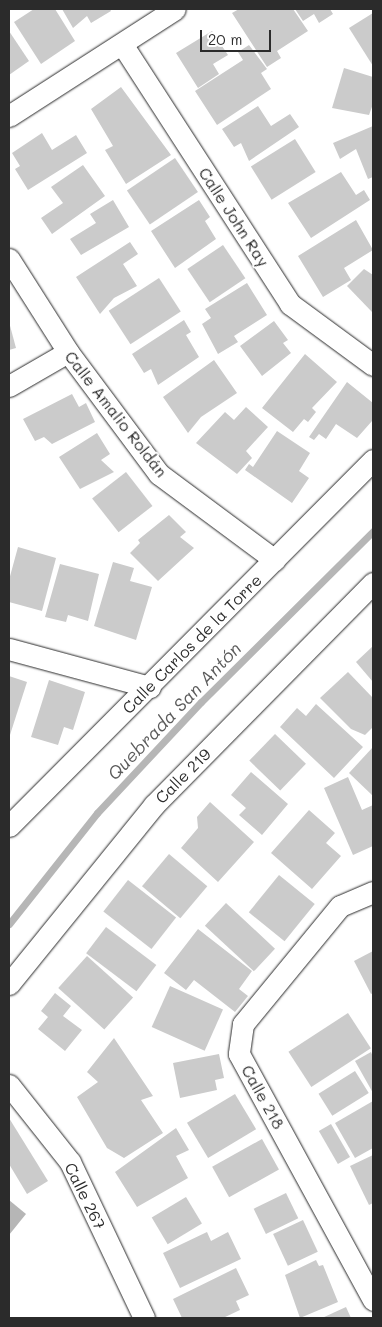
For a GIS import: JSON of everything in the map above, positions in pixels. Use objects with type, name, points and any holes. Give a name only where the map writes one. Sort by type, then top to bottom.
[{"type":"street","points":[[9,116],[175,9]]},
{"type":"street","name":"Calle John Ray","points":[[122,44],[290,304],[373,365]]},
{"type":"street","name":"Calle Amalio Roldán","points":[[9,259],[68,352],[159,474],[275,560]]},
{"type":"street","points":[[9,386],[68,352]]},
{"type":"street","name":"Calle Carlos de la Torre","points":[[9,826],[150,687],[373,460]]},
{"type":"street","name":"Calle 219","points":[[9,984],[154,805],[373,583]]},
{"type":"street","points":[[9,649],[150,687]]},
{"type":"street","name":"Calle 218","points":[[370,892],[340,906],[243,1024],[239,1054],[373,1300]]},
{"type":"street","name":"Calle 267","points":[[9,1084],[70,1162],[144,1318]]},
{"type":"shaded area","points":[[9,1200],[26,1214],[9,1235]]},
{"type":"building","points":[[34,9],[55,9],[75,41],[41,64],[14,22]]},
{"type":"building","points":[[62,9],[110,9],[111,11],[91,23],[87,16],[73,28]]},
{"type":"building","points":[[239,9],[293,9],[308,31],[277,51],[281,58],[267,67],[232,13]]},
{"type":"building","points":[[295,9],[330,9],[333,14],[319,23],[314,14],[303,21]]},
{"type":"building","points":[[373,13],[373,66],[349,28]]},
{"type":"building","points":[[9,31],[29,61],[9,75]]},
{"type":"building","points":[[212,31],[228,55],[213,64],[219,74],[198,88],[176,53]]},
{"type":"building","points":[[249,45],[267,69],[261,73],[271,89],[217,125],[195,91],[243,60],[238,52]]},
{"type":"building","points":[[344,68],[373,77],[373,104],[369,115],[332,108]]},
{"type":"building","points":[[121,87],[171,155],[126,184],[105,150],[113,146],[91,109]]},
{"type":"building","points":[[258,106],[271,126],[290,114],[299,127],[249,161],[241,143],[234,147],[222,129]]},
{"type":"building","points":[[373,126],[373,177],[368,179],[356,149],[340,159],[333,143]]},
{"type":"building","points":[[42,133],[52,150],[76,135],[87,153],[28,190],[15,169],[20,166],[12,153]]},
{"type":"building","points":[[295,139],[316,172],[272,200],[251,167]]},
{"type":"building","points":[[175,158],[198,192],[150,224],[127,190]]},
{"type":"building","points":[[83,165],[105,196],[52,234],[41,218],[63,203],[51,187]]},
{"type":"building","points":[[341,172],[356,195],[364,190],[370,200],[311,238],[288,203]]},
{"type":"building","points":[[113,200],[129,227],[81,255],[70,239],[96,223],[90,214]]},
{"type":"building","points":[[199,200],[210,217],[205,221],[216,239],[175,268],[151,231]]},
{"type":"building","points":[[356,220],[373,250],[344,268],[351,280],[323,297],[298,256]]},
{"type":"building","points":[[130,242],[138,254],[123,264],[137,286],[114,298],[100,314],[76,277]]},
{"type":"building","points":[[223,245],[245,278],[210,302],[187,269]]},
{"type":"building","points":[[364,269],[373,275],[373,313],[347,286]]},
{"type":"building","points":[[159,278],[181,312],[130,344],[109,311]]},
{"type":"building","points":[[247,283],[267,315],[234,336],[238,342],[218,354],[202,324],[211,318],[205,309]]},
{"type":"building","points":[[184,320],[191,332],[186,335],[199,357],[158,385],[151,369],[144,373],[132,354]]},
{"type":"building","points":[[274,321],[288,340],[283,343],[291,353],[262,376],[240,346]]},
{"type":"building","points":[[9,322],[16,348],[9,350]]},
{"type":"building","points":[[305,354],[337,382],[312,408],[316,412],[308,422],[304,419],[293,432],[262,408]]},
{"type":"building","points":[[214,360],[237,393],[201,417],[188,433],[163,397]]},
{"type":"building","points":[[347,382],[373,403],[372,421],[357,438],[336,424],[326,439],[319,434],[314,440],[309,437]]},
{"type":"building","points":[[72,394],[79,407],[86,403],[95,422],[52,444],[44,437],[35,441],[23,419]]},
{"type":"building","points":[[246,407],[268,427],[246,451],[252,458],[237,474],[196,443],[225,412],[234,420]]},
{"type":"building","points":[[277,431],[310,453],[299,471],[309,478],[292,503],[245,470],[249,464],[253,467]]},
{"type":"building","points":[[97,433],[110,454],[101,460],[114,472],[80,489],[59,457]]},
{"type":"building","points":[[126,472],[152,506],[119,532],[92,498]]},
{"type":"building","points":[[169,515],[186,532],[180,537],[194,548],[158,581],[130,553],[140,543],[138,540]]},
{"type":"building","points":[[18,547],[56,558],[42,611],[9,602],[9,580]]},
{"type":"building","points":[[113,562],[134,568],[130,581],[152,587],[136,640],[94,626]]},
{"type":"building","points":[[60,564],[99,574],[88,621],[68,615],[66,622],[45,617]]},
{"type":"building","points":[[373,646],[373,682],[356,662]]},
{"type":"building","points":[[348,672],[373,698],[373,727],[365,735],[351,729],[320,698]]},
{"type":"building","points":[[9,676],[27,682],[9,738]]},
{"type":"building","points":[[49,680],[85,692],[73,730],[64,727],[58,745],[31,737]]},
{"type":"building","points":[[316,704],[363,747],[334,778],[280,727],[297,708],[306,716]]},
{"type":"building","points":[[275,734],[306,764],[280,790],[249,761]]},
{"type":"building","points":[[373,747],[373,796],[349,773]]},
{"type":"building","points":[[251,772],[288,804],[262,835],[239,815],[246,808],[231,795]]},
{"type":"building","points":[[348,777],[362,810],[373,805],[373,846],[353,855],[324,788]]},
{"type":"building","points":[[210,802],[254,842],[218,882],[181,848],[198,828],[197,817]]},
{"type":"building","points":[[309,810],[335,833],[326,843],[341,856],[312,889],[271,853]]},
{"type":"building","points":[[169,854],[207,886],[180,918],[142,886]]},
{"type":"building","points":[[279,875],[315,904],[285,941],[249,912]]},
{"type":"building","points":[[128,880],[176,918],[151,949],[103,912]]},
{"type":"building","points":[[226,903],[275,949],[254,971],[205,926]]},
{"type":"building","points":[[106,927],[156,965],[136,991],[86,953]]},
{"type":"building","points":[[198,929],[252,971],[239,989],[248,996],[235,1012],[194,980],[186,990],[164,973]]},
{"type":"building","points":[[373,951],[373,993],[371,994],[354,961]]},
{"type":"building","points":[[87,956],[133,997],[104,1029],[58,988]]},
{"type":"building","points":[[170,986],[223,1010],[205,1051],[152,1027]]},
{"type":"building","points":[[55,993],[71,1006],[63,1016],[82,1030],[65,1051],[38,1029],[48,1017],[41,1011]]},
{"type":"building","points":[[348,1013],[371,1048],[311,1087],[288,1052]]},
{"type":"building","points":[[114,1038],[153,1096],[141,1100],[163,1133],[124,1158],[107,1148],[77,1097],[98,1082],[87,1072]]},
{"type":"building","points":[[371,1052],[373,1057],[373,1093],[355,1061]]},
{"type":"building","points":[[219,1054],[224,1078],[215,1080],[217,1090],[180,1098],[173,1063]]},
{"type":"building","points":[[355,1071],[369,1093],[332,1116],[319,1094]]},
{"type":"building","points":[[235,1094],[256,1129],[208,1158],[187,1123]]},
{"type":"building","points":[[373,1101],[373,1148],[355,1158],[335,1123]]},
{"type":"building","points":[[9,1118],[48,1181],[27,1194],[9,1164]]},
{"type":"building","points":[[331,1124],[350,1157],[338,1164],[319,1131]]},
{"type":"building","points":[[176,1128],[189,1150],[176,1156],[188,1178],[137,1207],[115,1172]]},
{"type":"building","points":[[262,1139],[279,1170],[229,1197],[212,1167]]},
{"type":"building","points":[[373,1155],[373,1203],[369,1205],[350,1166]]},
{"type":"building","points":[[286,1193],[298,1218],[266,1234],[254,1209]]},
{"type":"building","points":[[186,1197],[202,1224],[168,1244],[152,1218]]},
{"type":"building","points":[[303,1220],[318,1252],[288,1266],[273,1234]]},
{"type":"building","points":[[207,1232],[211,1241],[228,1232],[241,1259],[180,1288],[163,1253]]},
{"type":"building","points":[[316,1260],[319,1266],[323,1265],[338,1302],[300,1318],[285,1275]]},
{"type":"building","points":[[236,1268],[249,1295],[236,1301],[240,1310],[223,1318],[182,1318],[173,1299]]},
{"type":"building","points":[[346,1307],[351,1318],[322,1318]]},
{"type":"waterway","name":"Quebrada San Antón","points":[[9,924],[97,813],[201,702],[373,531]]}]
